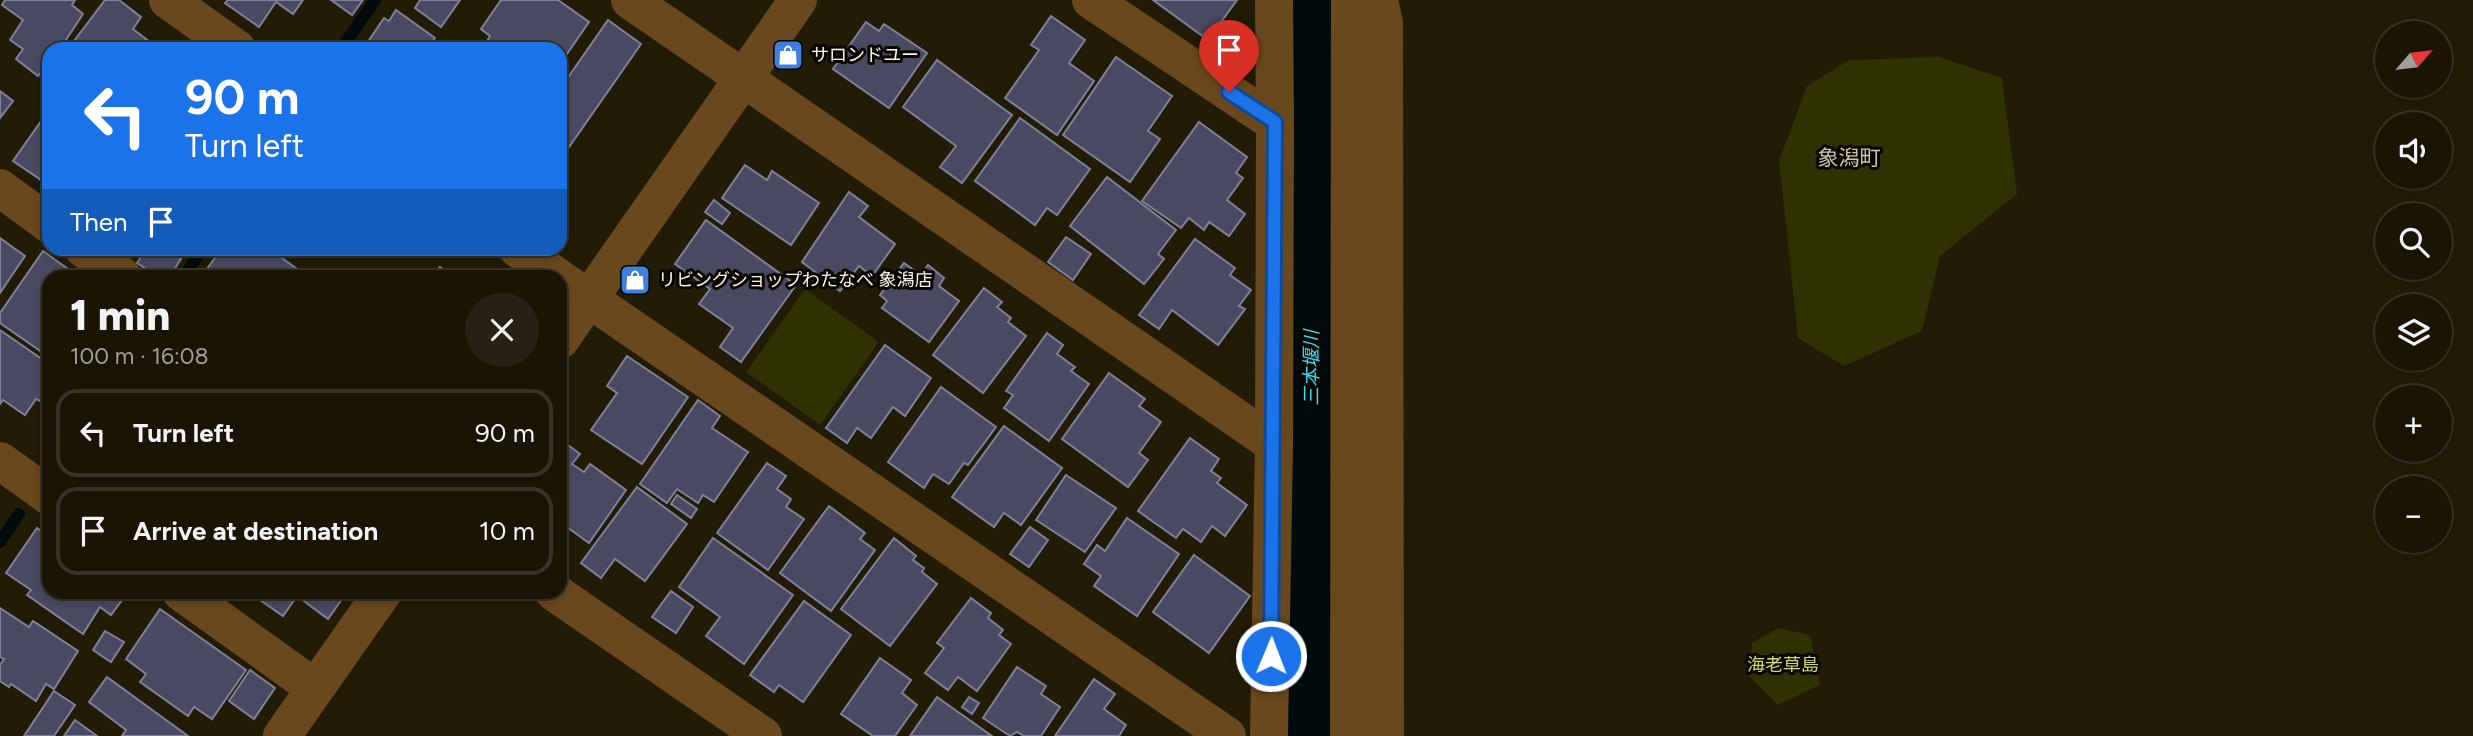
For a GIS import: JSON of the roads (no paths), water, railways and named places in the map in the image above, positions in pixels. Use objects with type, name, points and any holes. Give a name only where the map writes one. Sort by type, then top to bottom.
[{"type":"street","points":[[168,0],[227,42]]},
{"type":"street","points":[[631,0],[1275,444]]},
{"type":"street","points":[[798,0],[744,79],[568,285],[1227,736]]},
{"type":"street","points":[[1091,0],[1275,122]]},
{"type":"street","points":[[1269,736],[1275,444],[1274,0]]},
{"type":"street","points":[[1349,736],[1350,0]]},
{"type":"street","points":[[1379,0],[1384,23],[1385,736]]},
{"type":"street","points":[[0,188],[42,219]]},
{"type":"street","points":[[94,256],[114,270]]},
{"type":"street","points":[[528,256],[547,270]]},
{"type":"street","points":[[0,461],[42,491]]},
{"type":"street","points":[[191,599],[315,688]]},
{"type":"street","points":[[282,736],[378,599]]},
{"type":"street","points":[[564,599],[763,736]]},
{"type":"waterway","points":[[346,42],[375,0]]},
{"type":"waterway","name":"三本堰川","points":[[1308,736],[1307,510],[1314,0]]},
{"type":"waterway","points":[[188,270],[198,256]]},
{"type":"waterway","points":[[0,542],[19,514]]},
{"type":"place","name":"サロンドユー","points":[[788,55]]},
{"type":"place","name":"リビングショップわたなべ 象潟店","points":[[635,280]]},
{"type":"district","name":"象潟町","points":[[1849,158]]},
{"type":"park label","name":"海老草島","points":[[1783,665]]}]
